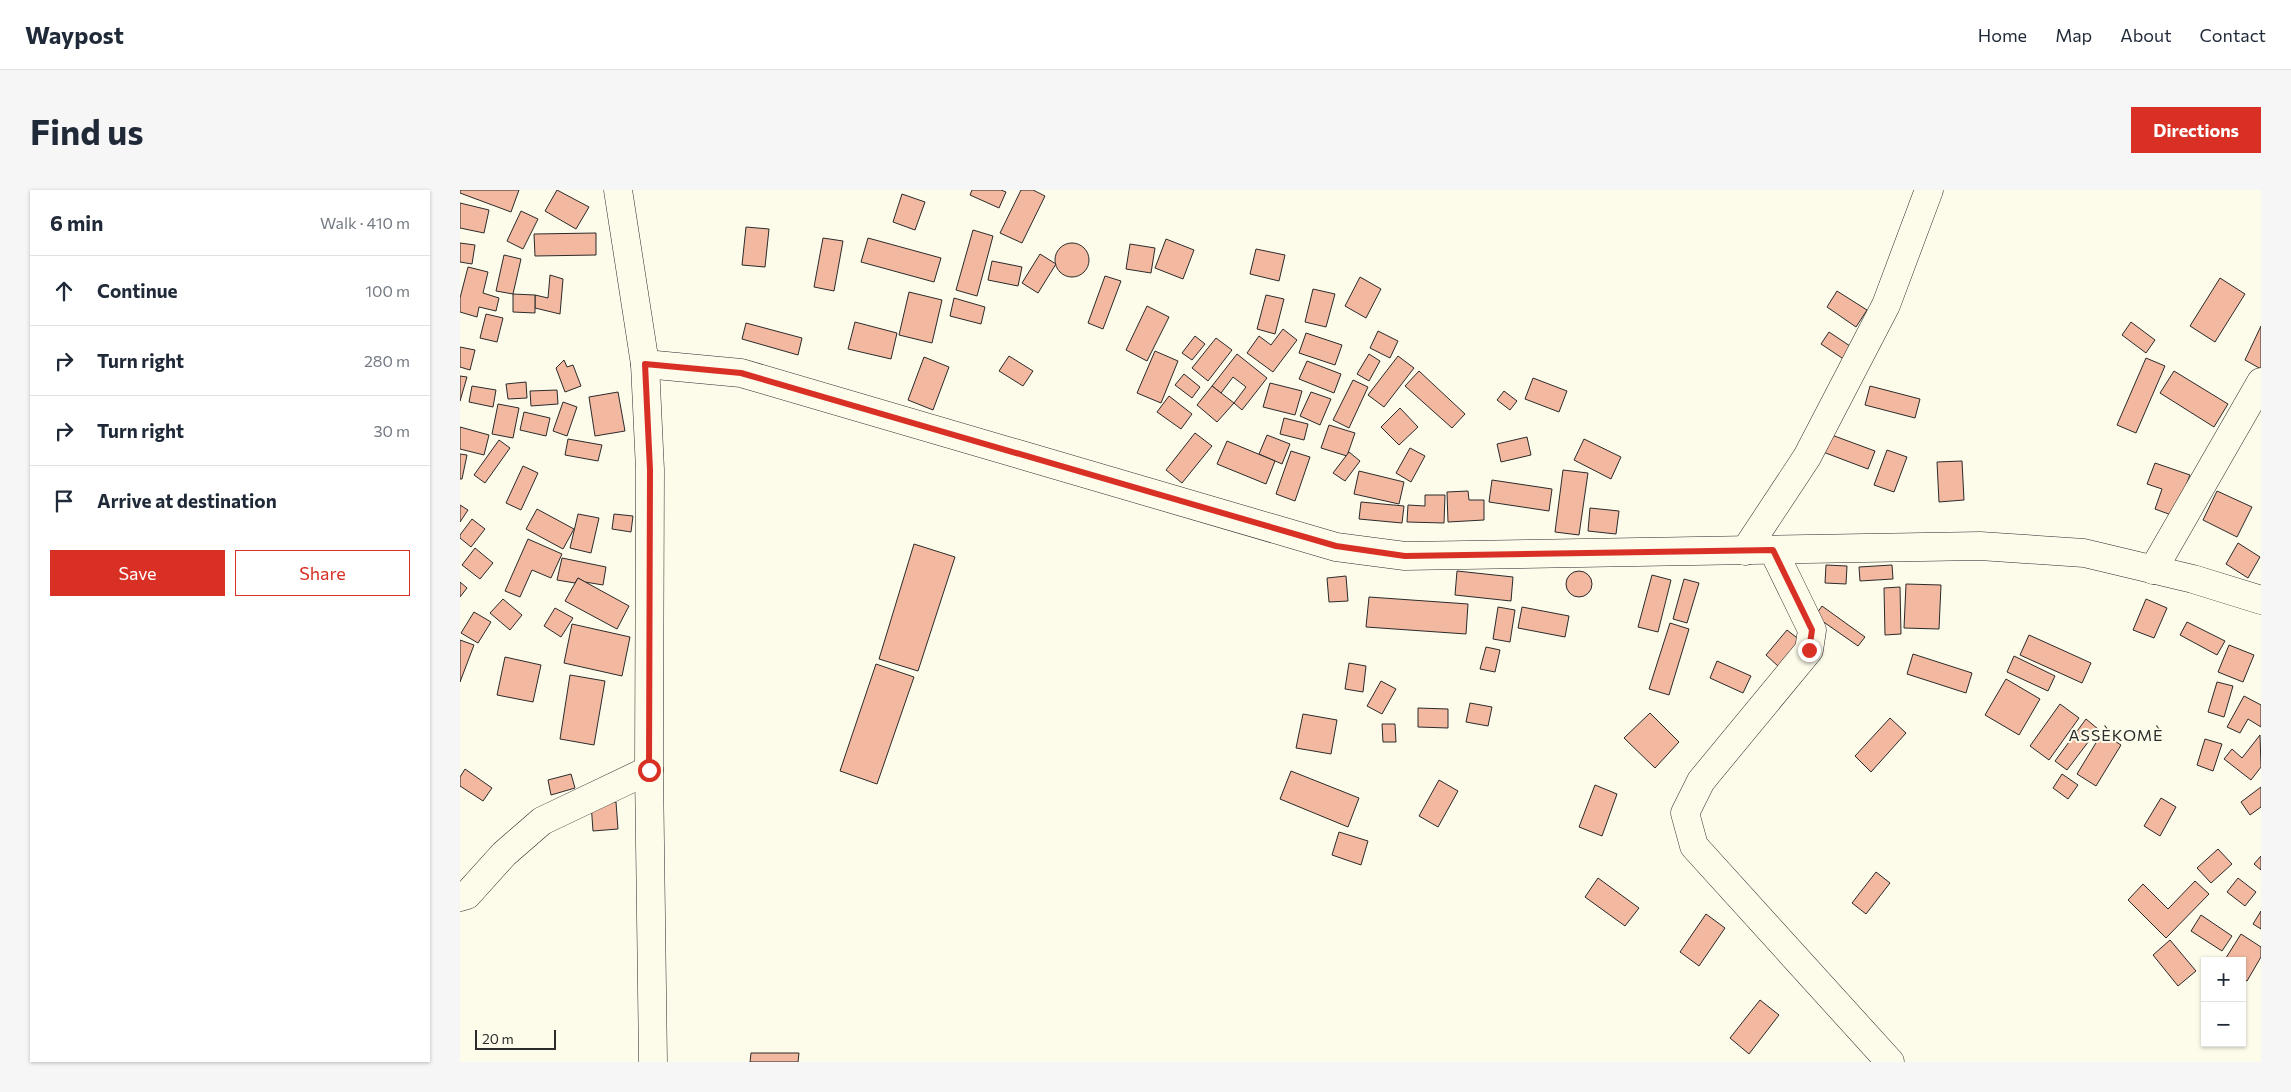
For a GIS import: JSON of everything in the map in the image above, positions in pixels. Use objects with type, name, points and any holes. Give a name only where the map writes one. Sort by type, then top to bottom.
[{"type":"street","points":[[618,190],[645,364],[650,470],[649,770],[653,1062]]},
{"type":"street","points":[[1745,551],[1807,457],[1886,305],[1929,190]]},
{"type":"street","points":[[645,364],[741,373],[1336,546],[1405,556],[1980,546],[2084,553],[2193,579],[2261,600]]},
{"type":"street","points":[[2153,570],[2261,382]]},
{"type":"street","points":[[1773,550],[1812,630],[1809,650],[1701,781],[1685,813],[1694,846],[1890,1062]]},
{"type":"street","points":[[460,897],[467,895],[504,854],[542,820],[649,770]]},
{"type":"building","points":[[460,190],[519,190],[511,212],[460,193]]},
{"type":"building","points":[[557,190],[589,207],[576,229],[545,211]]},
{"type":"building","points":[[972,190],[1001,190],[1006,192],[999,208],[970,195]]},
{"type":"building","points":[[1021,190],[1033,190],[1045,196],[1022,243],[1000,233]]},
{"type":"building","points":[[902,194],[925,202],[915,230],[893,222]]},
{"type":"building","points":[[460,203],[489,210],[484,233],[460,228]]},
{"type":"building","points":[[521,211],[538,219],[523,249],[507,241]]},
{"type":"building","points":[[746,227],[769,229],[765,267],[742,265]]},
{"type":"building","points":[[973,230],[993,236],[977,296],[956,290]]},
{"type":"building","points":[[596,233],[596,255],[535,256],[534,234]]},
{"type":"building","points":[[823,238],[843,241],[834,291],[814,287]]},
{"type":"building","points":[[868,238],[941,258],[934,282],[861,262]]},
{"type":"building","points":[[1166,239],[1194,250],[1183,279],[1155,268]]},
{"type":"building","points":[[460,243],[475,245],[472,264],[460,262]]},
{"type":"building","points":[[1072,243],[1079,244],[1084,248],[1088,253],[1088,267],[1084,272],[1079,276],[1072,277],[1065,276],[1060,272],[1056,267],[1055,260],[1056,253],[1060,248],[1065,244]]},
{"type":"building","points":[[1130,244],[1155,248],[1151,273],[1126,269]]},
{"type":"building","points":[[1256,249],[1285,255],[1279,281],[1250,274]]},
{"type":"building","points":[[1040,254],[1056,264],[1038,293],[1022,283]]},
{"type":"building","points":[[504,255],[521,259],[513,294],[496,291]]},
{"type":"building","points":[[992,261],[1022,267],[1018,286],[988,280]]},
{"type":"building","points":[[468,267],[488,272],[483,293],[499,298],[496,311],[479,307],[477,317],[460,312],[460,298]]},
{"type":"building","points":[[550,275],[563,279],[560,314],[535,308],[535,295],[548,298]]},
{"type":"building","points":[[1105,276],[1121,281],[1103,329],[1088,323]]},
{"type":"building","points":[[1360,277],[1381,289],[1366,318],[1345,306]]},
{"type":"building","points":[[2220,278],[2245,294],[2215,342],[2190,326]]},
{"type":"building","points":[[1313,289],[1335,294],[1326,327],[1305,322]]},
{"type":"building","points":[[1837,291],[1867,310],[1856,327],[1827,307]]},
{"type":"building","points":[[909,292],[942,300],[932,343],[899,335]]},
{"type":"building","points":[[513,294],[535,295],[535,313],[513,312]]},
{"type":"building","points":[[1266,295],[1284,299],[1275,334],[1257,329]]},
{"type":"building","points":[[954,298],[985,307],[981,324],[950,316]]},
{"type":"building","points":[[1147,306],[1169,317],[1147,361],[1126,350]]},
{"type":"building","points":[[486,314],[503,318],[497,342],[480,338]]},
{"type":"building","points":[[855,322],[897,333],[891,359],[848,349]]},
{"type":"building","points":[[2131,322],[2155,340],[2146,353],[2122,335]]},
{"type":"building","points":[[746,323],[802,338],[798,355],[742,339]]},
{"type":"building","points":[[2261,326],[2261,369],[2245,360]]},
{"type":"building","points":[[1283,329],[1297,340],[1273,372],[1247,353],[1259,336],[1271,345]]},
{"type":"building","points":[[1378,331],[1398,341],[1390,358],[1370,348]]},
{"type":"building","points":[[1829,332],[1853,348],[1845,360],[1821,344]]},
{"type":"building","points":[[1306,333],[1342,345],[1335,365],[1299,353]]},
{"type":"building","points":[[1195,336],[1205,344],[1192,360],[1182,353]]},
{"type":"building","points":[[1216,338],[1232,350],[1208,381],[1192,368]]},
{"type":"building","points":[[460,347],[475,350],[470,370],[460,367]]},
{"type":"building","points":[[1155,351],[1178,361],[1161,403],[1137,393]]},
{"type":"building","points":[[1237,354],[1267,378],[1242,410],[1234,403],[1246,387],[1233,377],[1221,393],[1212,386]]},
{"type":"building","points":[[1369,354],[1380,361],[1369,381],[1357,374]]},
{"type":"building","points":[[1009,356],[1033,371],[1023,386],[999,371]]},
{"type":"building","points":[[1398,356],[1414,368],[1384,407],[1368,395]]},
{"type":"building","points":[[924,357],[949,367],[933,410],[908,400]]},
{"type":"building","points":[[2146,358],[2165,366],[2136,433],[2117,425]]},
{"type":"building","points":[[564,360],[567,367],[573,365],[581,386],[565,392],[556,368]]},
{"type":"building","points":[[1307,361],[1341,374],[1334,393],[1299,379]]},
{"type":"building","points":[[1419,371],[1465,414],[1452,428],[1405,386]]},
{"type":"building","points":[[2174,371],[2228,404],[2214,427],[2160,393]]},
{"type":"building","points":[[1184,374],[1200,387],[1192,398],[1175,385]]},
{"type":"building","points":[[460,376],[467,377],[460,401]]},
{"type":"building","points":[[1533,378],[1567,391],[1559,412],[1525,399]]},
{"type":"building","points":[[1353,380],[1368,387],[1349,428],[1333,420]]},
{"type":"building","points":[[526,382],[527,398],[508,399],[506,384]]},
{"type":"building","points":[[1270,383],[1302,391],[1295,415],[1263,407]]},
{"type":"building","points":[[472,386],[496,390],[493,407],[469,402]]},
{"type":"building","points":[[1212,386],[1234,403],[1217,422],[1197,405]]},
{"type":"building","points":[[1870,386],[1920,399],[1915,418],[1865,405]]},
{"type":"building","points":[[557,390],[558,404],[531,406],[530,391]]},
{"type":"building","points":[[1504,391],[1517,401],[1510,410],[1497,400]]},
{"type":"building","points":[[618,392],[625,431],[595,436],[589,397]]},
{"type":"building","points":[[1311,392],[1331,399],[1320,425],[1300,416]]},
{"type":"building","points":[[1169,396],[1192,414],[1181,429],[1157,412]]},
{"type":"building","points":[[563,402],[577,407],[567,436],[553,431]]},
{"type":"building","points":[[498,404],[519,408],[513,438],[492,434]]},
{"type":"building","points":[[1400,408],[1418,427],[1399,445],[1381,427]]},
{"type":"building","points":[[524,412],[550,418],[546,436],[520,430]]},
{"type":"building","points":[[1284,418],[1308,424],[1304,440],[1280,434]]},
{"type":"building","points":[[1329,425],[1355,433],[1347,456],[1321,448]]},
{"type":"building","points":[[460,427],[489,435],[484,455],[460,449]]},
{"type":"building","points":[[1195,433],[1212,446],[1182,483],[1166,470]]},
{"type":"building","points":[[1829,434],[1875,451],[1868,469],[1823,452]]},
{"type":"building","points":[[1267,435],[1290,444],[1282,464],[1259,454]]},
{"type":"building","points":[[1527,437],[1531,455],[1501,462],[1497,444]]},
{"type":"building","points":[[568,439],[602,445],[598,461],[565,455]]},
{"type":"building","points":[[1584,439],[1621,457],[1611,479],[1574,460]]},
{"type":"building","points":[[499,440],[510,448],[485,483],[474,475]]},
{"type":"building","points":[[1227,441],[1275,461],[1266,484],[1217,464]]},
{"type":"building","points":[[1410,448],[1425,456],[1411,482],[1396,473]]},
{"type":"building","points":[[1887,450],[1907,457],[1894,492],[1874,485]]},
{"type":"building","points":[[1291,451],[1310,457],[1295,501],[1276,494]]},
{"type":"building","points":[[1349,452],[1360,461],[1345,481],[1333,473]]},
{"type":"building","points":[[460,454],[467,455],[462,479],[460,479]]},
{"type":"building","points":[[1962,461],[1964,500],[1939,502],[1937,462]]},
{"type":"building","points":[[2155,463],[2190,475],[2174,516],[2155,509],[2162,489],[2147,484]]},
{"type":"building","points":[[523,466],[538,473],[521,510],[506,503]]},
{"type":"building","points":[[1563,470],[1588,473],[1579,535],[1555,532]]},
{"type":"building","points":[[1359,471],[1404,482],[1399,504],[1354,494]]},
{"type":"building","points":[[1492,480],[1552,489],[1549,511],[1489,502]]},
{"type":"building","points":[[1468,491],[1469,500],[1484,500],[1484,520],[1448,522],[1447,492]]},
{"type":"building","points":[[2217,491],[2252,507],[2237,537],[2203,520]]},
{"type":"building","points":[[1425,495],[1445,495],[1444,523],[1407,522],[1408,505],[1425,506]]},
{"type":"building","points":[[1361,502],[1404,506],[1402,523],[1359,519]]},
{"type":"building","points":[[460,505],[468,510],[460,522]]},
{"type":"building","points":[[1590,508],[1619,511],[1616,534],[1588,531]]},
{"type":"building","points":[[537,509],[574,529],[563,549],[526,529]]},
{"type":"building","points":[[578,514],[599,518],[591,553],[570,548]]},
{"type":"building","points":[[614,514],[633,516],[631,532],[612,529]]},
{"type":"building","points":[[472,519],[485,529],[471,547],[460,538],[460,535]]},
{"type":"building","points":[[528,539],[562,554],[551,578],[532,570],[520,597],[505,591]]},
{"type":"building","points":[[2238,543],[2260,557],[2248,578],[2226,564]]},
{"type":"building","points":[[914,544],[955,557],[918,671],[879,659]]},
{"type":"building","points":[[475,548],[493,563],[480,579],[462,565]]},
{"type":"building","points":[[562,558],[606,567],[603,585],[585,582],[578,578],[575,583],[557,580]]},
{"type":"building","points":[[1826,565],[1847,566],[1846,584],[1825,583]]},
{"type":"building","points":[[1892,565],[1893,579],[1860,581],[1859,567]]},
{"type":"building","points":[[1457,571],[1513,577],[1511,601],[1455,595]]},
{"type":"building","points":[[1579,571],[1588,575],[1592,584],[1588,593],[1579,597],[1570,593],[1566,584],[1570,575]]},
{"type":"building","points":[[1652,575],[1671,580],[1658,632],[1638,627]]},
{"type":"building","points":[[1346,576],[1348,601],[1329,602],[1327,578]]},
{"type":"building","points":[[578,578],[629,606],[617,629],[565,601]]},
{"type":"building","points":[[1684,579],[1699,583],[1687,623],[1673,619]]},
{"type":"building","points":[[460,582],[467,588],[460,597]]},
{"type":"building","points":[[1906,584],[1941,585],[1939,629],[1904,628]]},
{"type":"building","points":[[1900,587],[1901,634],[1885,635],[1884,588]]},
{"type":"building","points":[[1369,597],[1468,604],[1466,634],[1366,627]]},
{"type":"building","points":[[503,599],[522,615],[510,630],[490,613]]},
{"type":"building","points":[[2146,599],[2167,608],[2154,638],[2133,630]]},
{"type":"building","points":[[1822,606],[1865,637],[1858,646],[1815,616]]},
{"type":"building","points":[[1498,607],[1515,610],[1510,642],[1493,639]]},
{"type":"building","points":[[1522,607],[1569,616],[1565,637],[1518,628]]},
{"type":"building","points":[[555,608],[573,618],[561,637],[544,626]]},
{"type":"building","points":[[474,612],[491,622],[478,643],[461,633]]},
{"type":"building","points":[[2187,622],[2225,641],[2217,655],[2180,635]]},
{"type":"building","points":[[1670,623],[1689,629],[1669,695],[1649,689]]},
{"type":"building","points":[[572,624],[630,637],[622,676],[564,663]]},
{"type":"building","points":[[1787,630],[1801,641],[1779,667],[1766,655]]},
{"type":"building","points":[[2029,635],[2091,663],[2082,683],[2020,655]]},
{"type":"building","points":[[460,640],[474,645],[460,682]]},
{"type":"building","points":[[2229,645],[2254,655],[2243,682],[2218,672]]},
{"type":"building","points":[[1486,647],[1500,650],[1495,672],[1480,669]]},
{"type":"building","points":[[1913,654],[1972,673],[1966,693],[1907,674]]},
{"type":"building","points":[[2014,656],[2055,676],[2048,691],[2007,672]]},
{"type":"building","points":[[505,657],[541,665],[533,702],[497,695]]},
{"type":"building","points":[[1717,661],[1751,676],[1743,693],[1710,678]]},
{"type":"building","points":[[1349,663],[1366,666],[1363,692],[1345,689]]},
{"type":"building","points":[[876,664],[914,677],[877,784],[840,771]]},
{"type":"building","points":[[570,675],[605,681],[594,745],[560,739]]},
{"type":"building","points":[[2006,679],[2040,699],[2019,735],[1985,715]]},
{"type":"building","points":[[1381,681],[1396,689],[1382,714],[1367,706]]},
{"type":"building","points":[[2217,682],[2233,686],[2224,717],[2208,712]]},
{"type":"building","points":[[2244,696],[2261,705],[2261,727],[2248,719],[2240,733],[2227,727]]},
{"type":"building","points":[[1470,703],[1492,707],[1488,726],[1466,722]]},
{"type":"building","points":[[2060,704],[2079,718],[2049,760],[2030,746]]},
{"type":"building","points":[[1418,708],[1448,709],[1448,728],[1418,727]]},
{"type":"building","points":[[1650,713],[1679,742],[1655,768],[1624,738]]},
{"type":"building","points":[[1303,714],[1337,720],[1331,754],[1296,748]]},
{"type":"building","points":[[1890,718],[1906,733],[1871,772],[1855,756]]},
{"type":"building","points":[[2086,719],[2098,729],[2067,770],[2055,761]]},
{"type":"building","points":[[1382,724],[1395,724],[1396,742],[1383,742]]},
{"type":"building","points":[[2102,733],[2121,745],[2096,786],[2077,774]]},
{"type":"building","points":[[2260,735],[2261,767],[2251,780],[2224,759],[2232,749],[2242,758]]},
{"type":"building","points":[[2205,739],[2222,744],[2213,771],[2197,765]]},
{"type":"building","points":[[465,769],[492,788],[483,801],[460,786],[460,777]]},
{"type":"building","points":[[1291,771],[1359,798],[1348,827],[1280,799]]},
{"type":"building","points":[[571,774],[575,788],[551,795],[548,780]]},
{"type":"building","points":[[2062,774],[2078,785],[2068,799],[2053,788]]},
{"type":"building","points":[[1439,780],[1458,791],[1438,827],[1419,816]]},
{"type":"building","points":[[1595,785],[1617,794],[1602,836],[1579,827]]},
{"type":"building","points":[[2261,787],[2261,807],[2250,815],[2241,802]]},
{"type":"building","points":[[2161,798],[2176,807],[2160,836],[2144,826]]},
{"type":"building","points":[[616,802],[618,829],[593,831],[591,803]]},
{"type":"building","points":[[1339,832],[1368,841],[1361,865],[1332,855]]},
{"type":"building","points":[[2218,849],[2232,864],[2211,883],[2197,868]]},
{"type":"building","points":[[2261,856],[2261,870],[2254,864]]},
{"type":"building","points":[[1876,872],[1890,883],[1866,914],[1852,903]]},
{"type":"building","points":[[1598,878],[1639,908],[1625,926],[1585,897]]},
{"type":"building","points":[[2238,878],[2256,892],[2245,906],[2227,892]]},
{"type":"building","points":[[2195,881],[2209,894],[2166,938],[2128,900],[2143,884],[2168,909]]},
{"type":"building","points":[[2261,911],[2261,929],[2253,924]]},
{"type":"building","points":[[1706,914],[1725,928],[1699,966],[1680,952]]},
{"type":"building","points":[[2201,915],[2232,936],[2222,951],[2191,931]]},
{"type":"building","points":[[2241,934],[2261,947],[2261,957],[2247,981],[2246,957],[2227,957]]},
{"type":"building","points":[[2170,940],[2196,971],[2178,986],[2153,955]]},
{"type":"building","points":[[1760,1000],[1779,1015],[1749,1054],[1730,1038]]},
{"type":"building","points":[[751,1053],[799,1053],[798,1062],[750,1062]]},
{"type":"district","name":"ASSÈKOMÈ","points":[[2116,735]]},
{"type":"route","points":[[649,770],[648,608],[650,470],[645,364],[741,373],[1257,525],[1336,546],[1405,556],[1773,550],[1812,630],[1809,650]]}]
